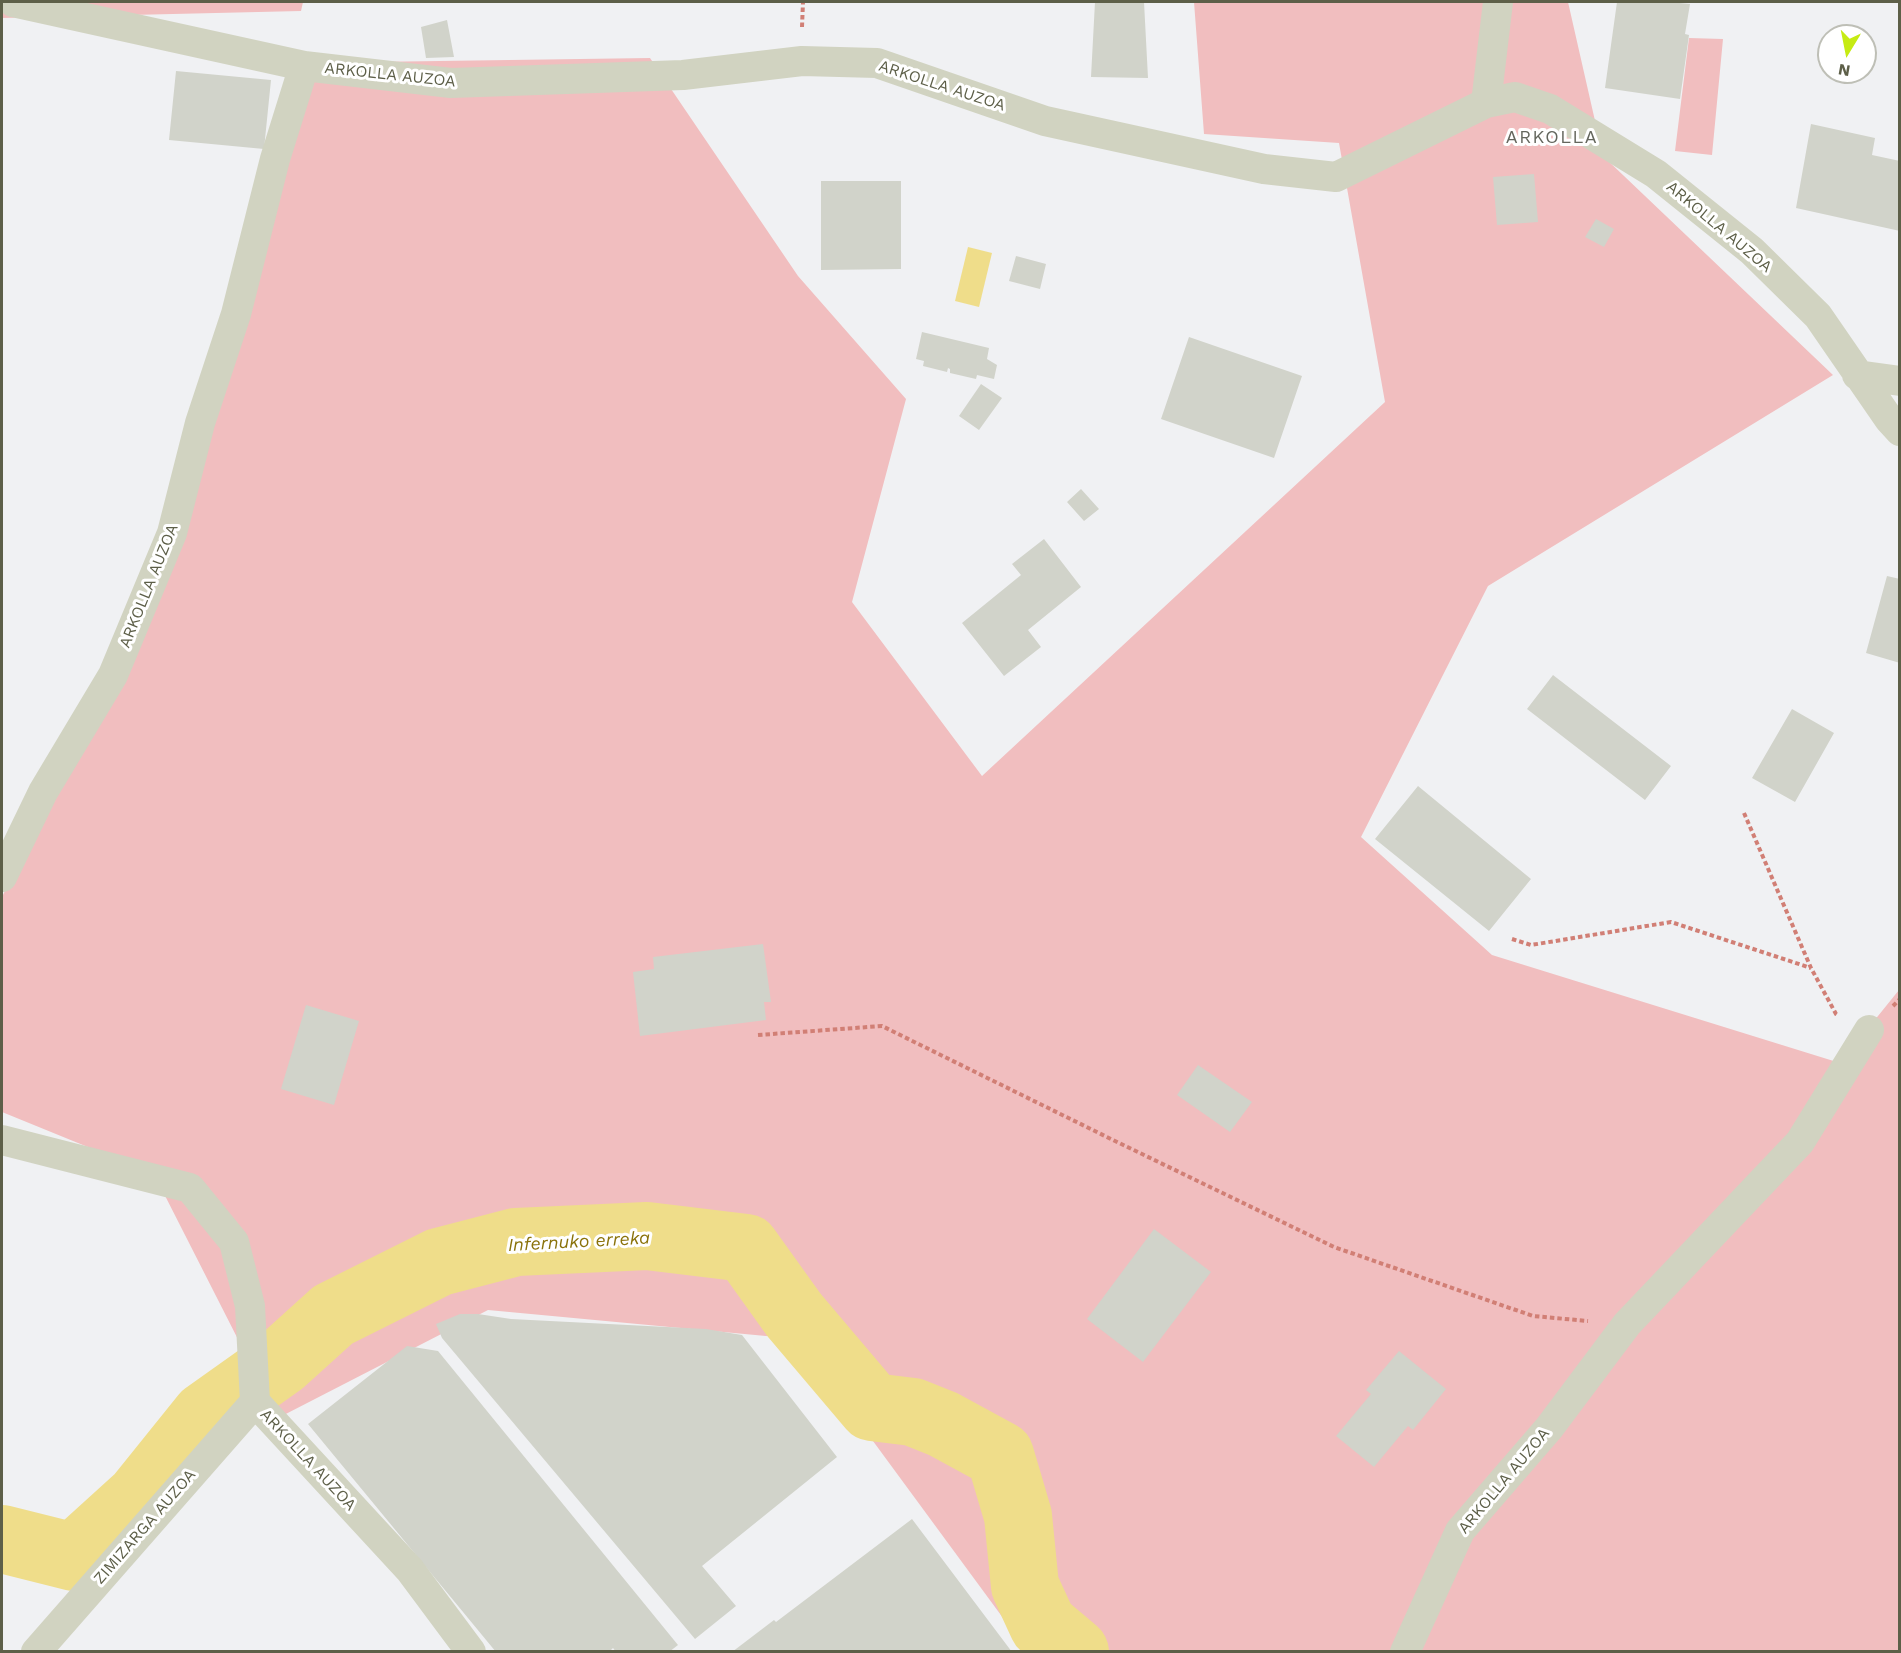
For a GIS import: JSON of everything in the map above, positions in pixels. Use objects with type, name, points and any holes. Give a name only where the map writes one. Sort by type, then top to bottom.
[{"type":"street","name":"ARKOLLA AUZOA","points":[[13,2],[304,66],[451,83],[683,75],[802,61],[877,63],[1046,121],[1264,169],[1336,177],[1486,103],[1515,97],[1550,109],[1656,174],[1752,251],[1818,316],[1857,375],[1899,431]]},
{"type":"street","points":[[1486,103],[1498,2]]},
{"type":"street","name":"ARKOLLA AUZOA","points":[[2,878],[43,792],[113,675],[172,533],[200,423],[236,314],[275,159],[304,66]]},
{"type":"street","points":[[1857,375],[1899,381]]},
{"type":"street","name":"ARKOLLA AUZOA","points":[[1405,1652],[1460,1531],[1549,1428],[1627,1324],[1800,1142],[1869,1030]]},
{"type":"street","name":"ARKOLLA AUZOA","points":[[2,1140],[190,1188],[234,1242],[250,1306],[255,1402],[410,1570],[471,1652]]},
{"type":"street","name":"ZIMIZARGA AUZOA","points":[[36,1652],[255,1402]]},
{"type":"path","points":[[1744,813],[1812,969],[1836,1014],[1869,1030]]},
{"type":"path","points":[[1512,939],[1531,945],[1671,922],[1812,969]]},
{"type":"path","points":[[758,1035],[882,1026],[1334,1247],[1533,1316],[1627,1324]]},
{"type":"shaded area","points":[[2,2],[303,2],[301,11],[2,18]]},
{"type":"shaded area","points":[[1194,2],[1568,2],[1603,156],[1833,375],[1488,586],[1361,837],[1492,955],[1840,1063],[1899,990],[1899,1651],[1024,1651],[1006,1622],[798,1339],[488,1310],[278,1418],[154,1174],[2,1112],[2,897],[135,626],[299,63],[650,58],[798,276],[906,399],[852,602],[982,776],[1385,402],[1339,143],[1204,134]]},
{"type":"shaded area","points":[[1689,38],[1723,39],[1712,155],[1675,151]]},
{"type":"shaded area","points":[[968,247],[992,253],[979,307],[955,301]]},
{"type":"building","points":[[1095,2],[1144,2],[1148,78],[1091,77]]},
{"type":"building","points":[[1617,2],[1690,4],[1685,34],[1689,35],[1680,99],[1605,88]]},
{"type":"building","points":[[447,20],[454,57],[426,58],[421,27]]},
{"type":"building","points":[[176,71],[271,80],[264,149],[169,140]]},
{"type":"building","points":[[1811,124],[1875,138],[1872,155],[1900,161],[1900,231],[1796,208]]},
{"type":"building","points":[[1534,174],[1538,222],[1497,225],[1493,177]]},
{"type":"building","points":[[821,181],[901,181],[901,269],[821,270]]},
{"type":"building","points":[[1596,219],[1614,229],[1604,247],[1585,237]]},
{"type":"building","points":[[1016,256],[1046,264],[1040,289],[1009,281]]},
{"type":"building","points":[[922,332],[989,348],[987,359],[997,365],[994,379],[977,375],[976,379],[950,373],[948,368],[947,372],[923,366],[924,361],[916,359]]},
{"type":"building","points":[[1189,337],[1302,376],[1274,458],[1161,419]]},
{"type":"building","points":[[981,384],[1002,398],[979,430],[959,416]]},
{"type":"building","points":[[1081,489],[1099,509],[1084,521],[1067,502]]},
{"type":"building","points":[[1044,539],[1081,587],[1028,630],[1041,647],[1004,676],[962,623],[1021,575],[1012,564]]},
{"type":"building","points":[[1887,576],[1900,579],[1900,663],[1866,653]]},
{"type":"building","points":[[1553,675],[1671,766],[1645,800],[1527,709]]},
{"type":"building","points":[[1792,709],[1834,733],[1795,802],[1752,778]]},
{"type":"building","points":[[1418,786],[1531,879],[1489,931],[1375,839]]},
{"type":"building","points":[[763,944],[771,1002],[764,1002],[766,1020],[640,1036],[633,972],[654,969],[653,957]]},
{"type":"building","points":[[306,1005],[359,1021],[334,1105],[281,1089]]},
{"type":"building","points":[[1198,1065],[1252,1102],[1230,1132],[1177,1095]]},
{"type":"building","points":[[1154,1229],[1211,1272],[1143,1362],[1087,1319]]},
{"type":"building","points":[[460,1314],[511,1319],[706,1329],[742,1335],[837,1457],[702,1566],[736,1606],[695,1639],[442,1338],[436,1324]]},
{"type":"building","points":[[407,1346],[438,1351],[678,1645],[669,1652],[616,1652],[613,1648],[609,1652],[496,1652],[308,1424]]},
{"type":"building","points":[[1399,1351],[1446,1389],[1413,1430],[1408,1426],[1374,1467],[1336,1436],[1371,1394],[1366,1390]]},
{"type":"building","points":[[912,1519],[1012,1652],[732,1652],[774,1620],[776,1622]]},
{"type":"waterway","name":"Infernuko erreka","points":[[2,1539],[74,1557],[139,1498],[205,1416],[281,1362],[333,1315],[439,1262],[516,1242],[647,1236],[746,1248],[794,1315],[872,1407],[913,1412],[943,1424],[1000,1455],[1018,1516],[1025,1586],[1043,1625],[1075,1652]]},
{"type":"district","name":"ARKOLLA","points":[[1552,138]]}]
